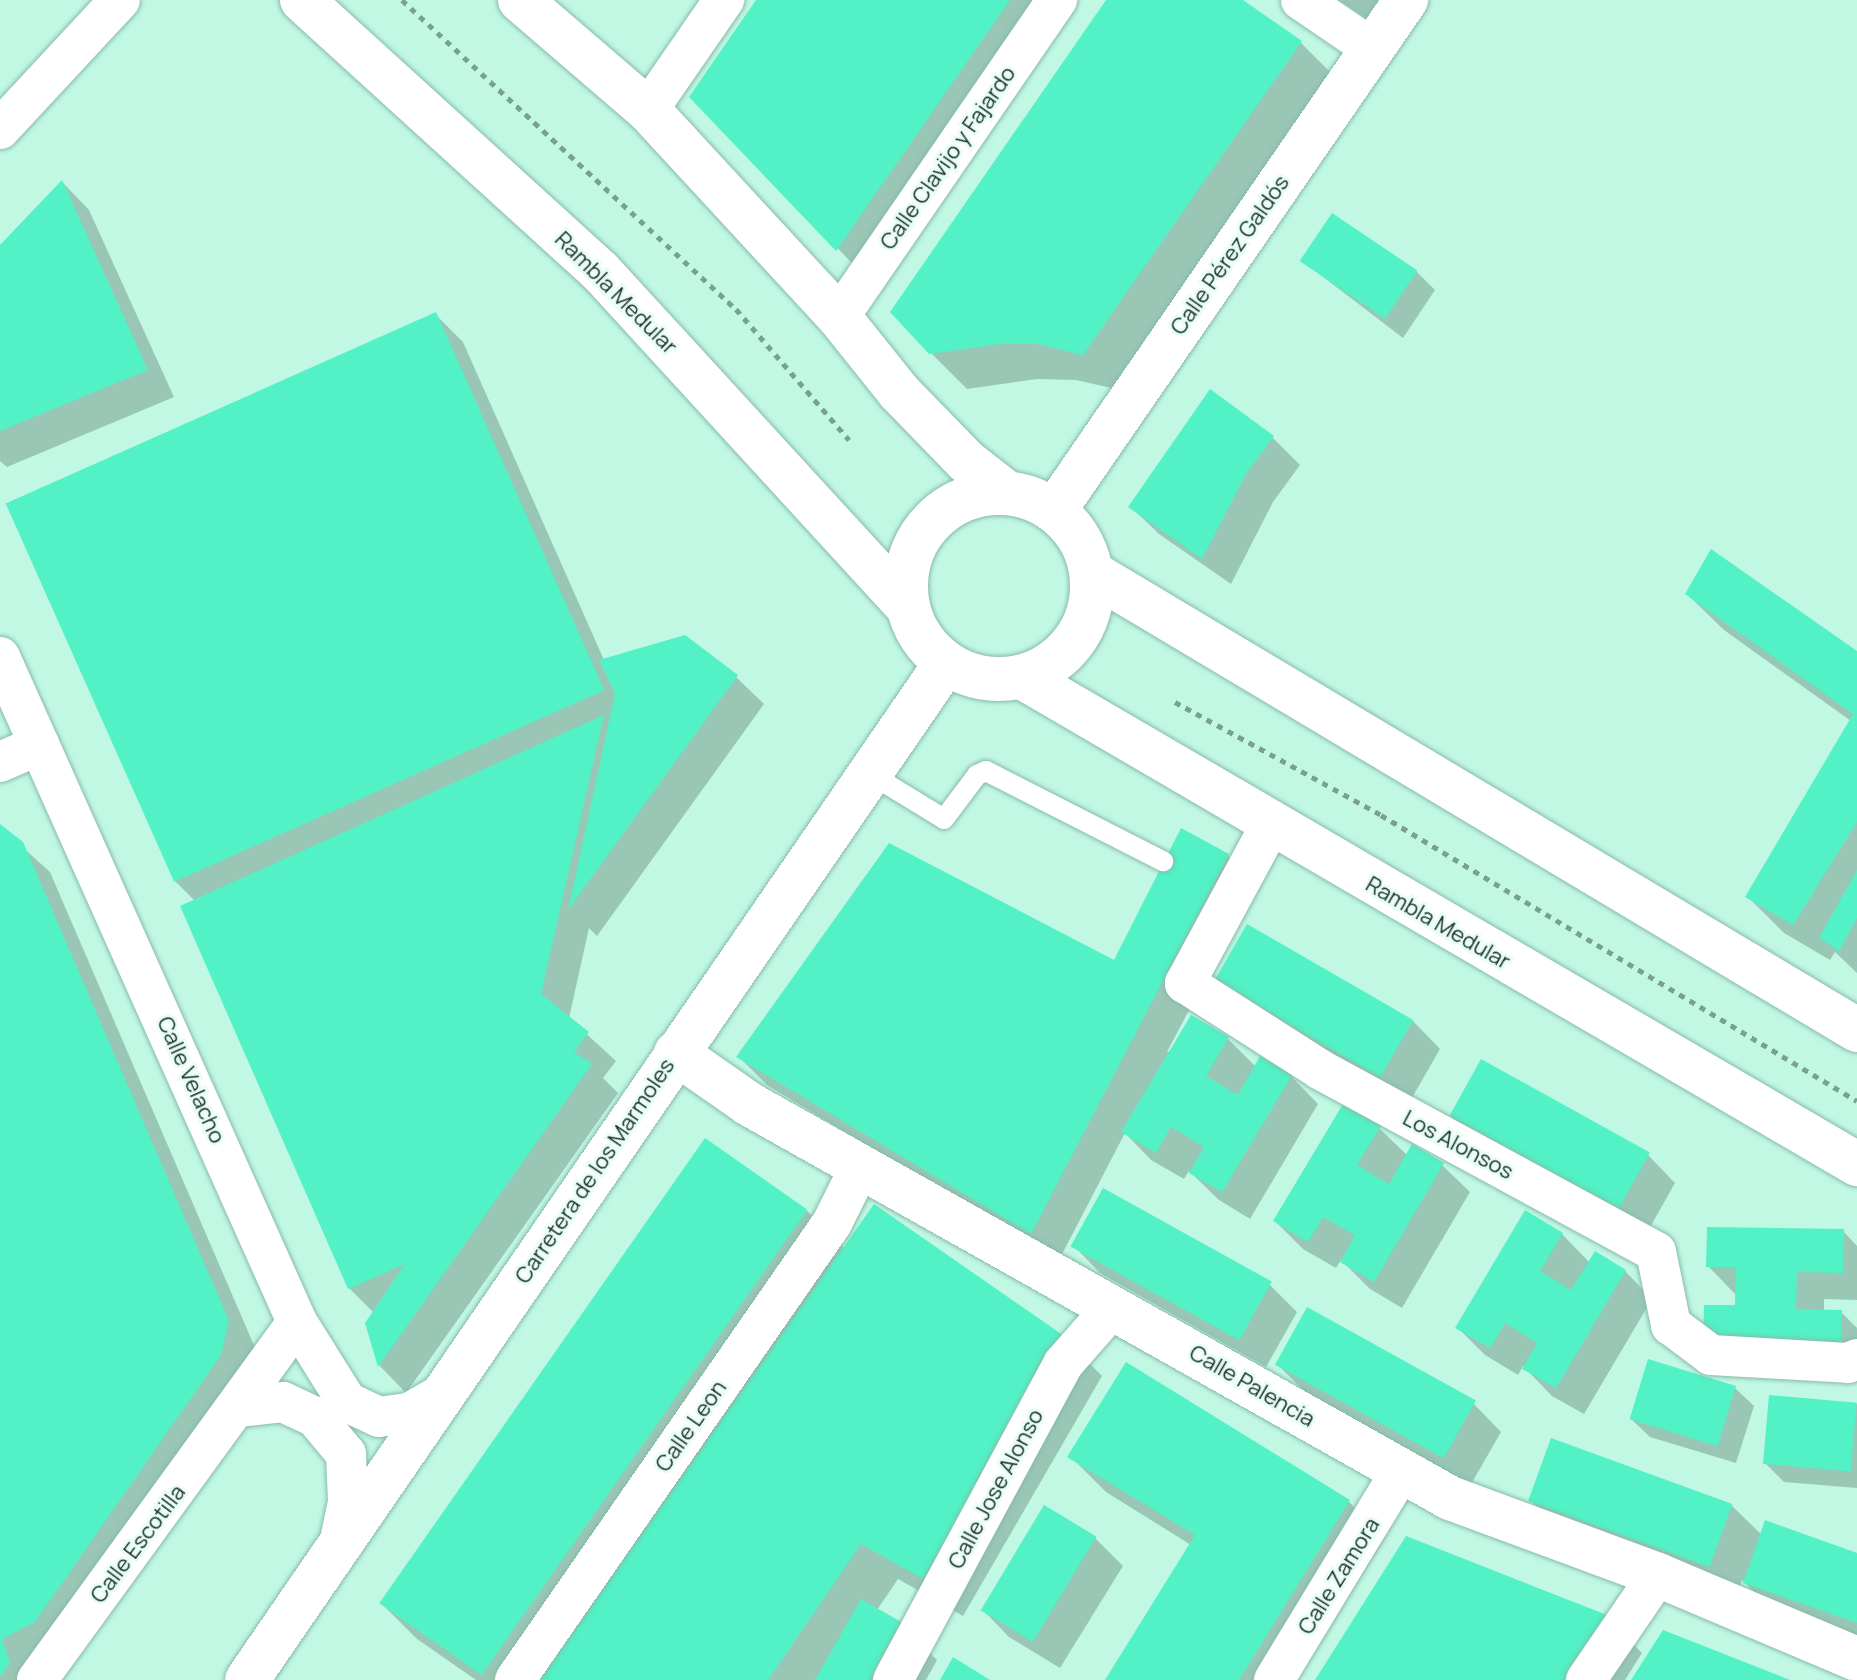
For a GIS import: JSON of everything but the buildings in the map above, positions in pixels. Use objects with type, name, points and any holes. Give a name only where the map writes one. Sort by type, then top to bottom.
[{"type":"main road","name":"Rambla Medular","points":[[302,0],[600,271],[908,607]]},
{"type":"main road","points":[[520,0],[648,110],[839,317],[899,392],[966,461],[1007,493],[1054,511],[1072,528],[1092,573],[1092,600],[1084,627],[1047,667],[1022,677],[982,677],[946,663],[916,629],[908,607],[906,578],[913,550],[929,525],[964,501],[1007,493]]},
{"type":"main road","name":"Calle Pérez Galdós","points":[[1054,511],[1406,0]]},
{"type":"main road","points":[[1092,573],[1857,1030]]},
{"type":"main road","name":"Carretera de los Marmoles","points":[[247,1680],[676,1053],[872,775],[946,663]]},
{"type":"main road","name":"Rambla Medular","points":[[1022,677],[1270,826],[1857,1164]]},
{"type":"main road","name":"Calle Palencia","points":[[676,1053],[749,1104],[1450,1498],[1658,1575],[1857,1659]]},
{"type":"street","points":[[0,129],[120,0]]},
{"type":"street","points":[[648,110],[724,0]]},
{"type":"street","name":"Calle Clavijo y Fajardo","points":[[839,317],[1057,0]]},
{"type":"street","points":[[1301,0],[1373,49]]},
{"type":"street","name":"Calle Velacho","points":[[0,657],[297,1322],[347,1402],[379,1417],[409,1413],[443,1393]]},
{"type":"street","points":[[0,762],[39,745]]},
{"type":"street","name":"Los Alonsos","points":[[1270,826],[1221,894],[1185,983],[1321,1070],[1656,1252],[1671,1325],[1711,1355],[1848,1363],[1857,1359]]},
{"type":"street","name":"Calle Leon","points":[[515,1680],[832,1223],[860,1167]]},
{"type":"street","name":"Calle Jose Alonso","points":[[893,1680],[1063,1364],[1113,1307]]},
{"type":"street","name":"Calle Escotilla","points":[[37,1680],[297,1322]]},
{"type":"street","points":[[238,1407],[283,1402],[315,1417],[346,1454],[348,1502],[339,1545]]},
{"type":"street","points":[[346,1454],[398,1459]]},
{"type":"street","name":"Calle Zamora","points":[[1274,1680],[1401,1471]]},
{"type":"street","points":[[1586,1680],[1658,1575]]},
{"type":"street","points":[[1853,1680],[1857,1674]]},
{"type":"lane","points":[[872,775],[944,819],[977,775],[986,771],[1163,861]]},
{"type":"path","points":[[402,0],[736,309],[849,440]]},
{"type":"path","points":[[1175,702],[1381,815],[1857,1101]]}]
